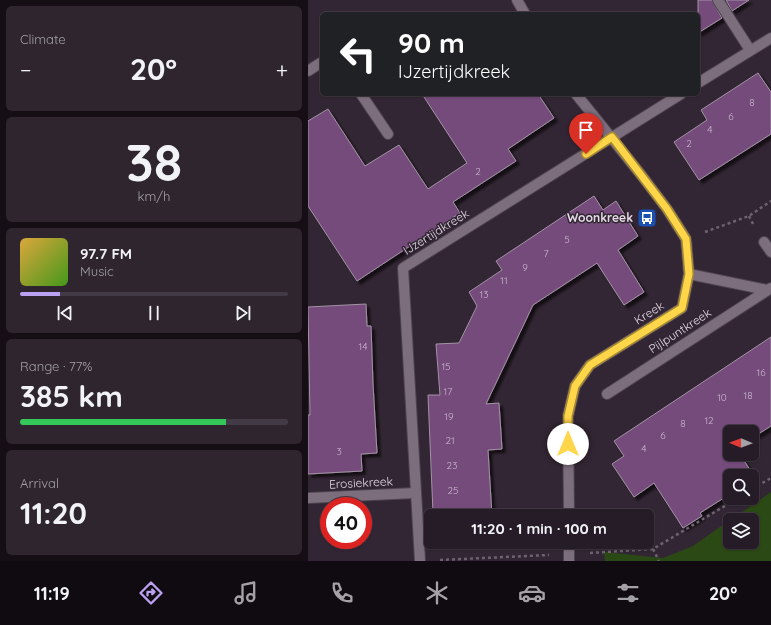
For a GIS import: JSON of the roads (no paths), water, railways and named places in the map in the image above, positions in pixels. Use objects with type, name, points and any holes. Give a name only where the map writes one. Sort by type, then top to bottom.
[{"type":"street","points":[[517,0],[524,12]]},
{"type":"street","points":[[718,0],[750,50]]},
{"type":"street","points":[[700,82],[771,38]]},
{"type":"street","points":[[308,71],[320,63]]},
{"type":"street","points":[[362,96],[388,134]]},
{"type":"street","name":"Kreek","points":[[569,509],[568,416],[575,386],[590,365],[682,308],[689,274],[686,239],[667,209],[612,137],[578,96]]},
{"type":"street","points":[[612,137],[678,96]]},
{"type":"street","name":"IJzertijdkreek","points":[[415,493],[402,268],[612,137]]},
{"type":"street","points":[[764,242],[771,252]]},
{"type":"street","name":"Pijlpuntkreek","points":[[689,274],[769,289]]},
{"type":"street","name":"Pijlpuntkreek","points":[[607,394],[769,289]]},
{"type":"street","points":[[415,493],[420,561]]},
{"type":"street","name":"Erosiekreek","points":[[308,498],[415,493]]},
{"type":"street","points":[[569,549],[569,561]]},
{"type":"place","name":"Woonkreek","points":[[647,218]]}]
